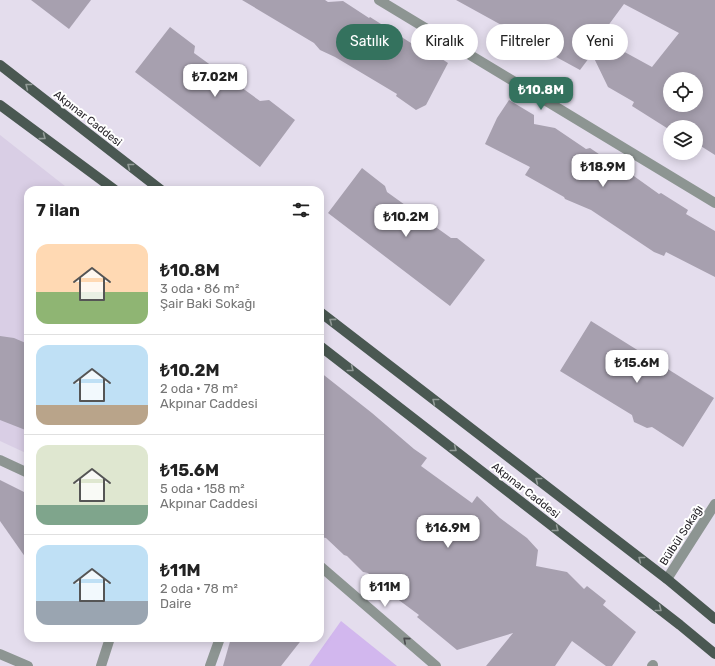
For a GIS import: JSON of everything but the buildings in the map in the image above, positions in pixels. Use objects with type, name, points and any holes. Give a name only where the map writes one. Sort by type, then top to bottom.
[{"type":"main road","name":"Akpınar Caddesi","points":[[0,65],[156,186]]},
{"type":"main road","points":[[0,105],[110,186]]},
{"type":"main road","name":"Akpınar Caddesi","points":[[324,315],[667,579],[715,619]]},
{"type":"main road","name":"Akpınar Caddesi","points":[[324,349],[662,611],[715,654]]},
{"type":"street","points":[[379,0],[715,203]]},
{"type":"street","points":[[0,460],[24,471]]},
{"type":"street","name":"Bülbül Sokağı","points":[[667,579],[715,504]]},
{"type":"street","points":[[324,569],[436,666]]},
{"type":"street","points":[[101,666],[109,642]]},
{"type":"street","points":[[210,666],[219,642]]},
{"type":"street","points":[[0,654],[28,666]]},
{"type":"shaded area","points":[[0,135],[65,186],[24,186],[24,452],[0,441]]},
{"type":"shaded area","points":[[341,621],[397,666],[309,666]]}]
